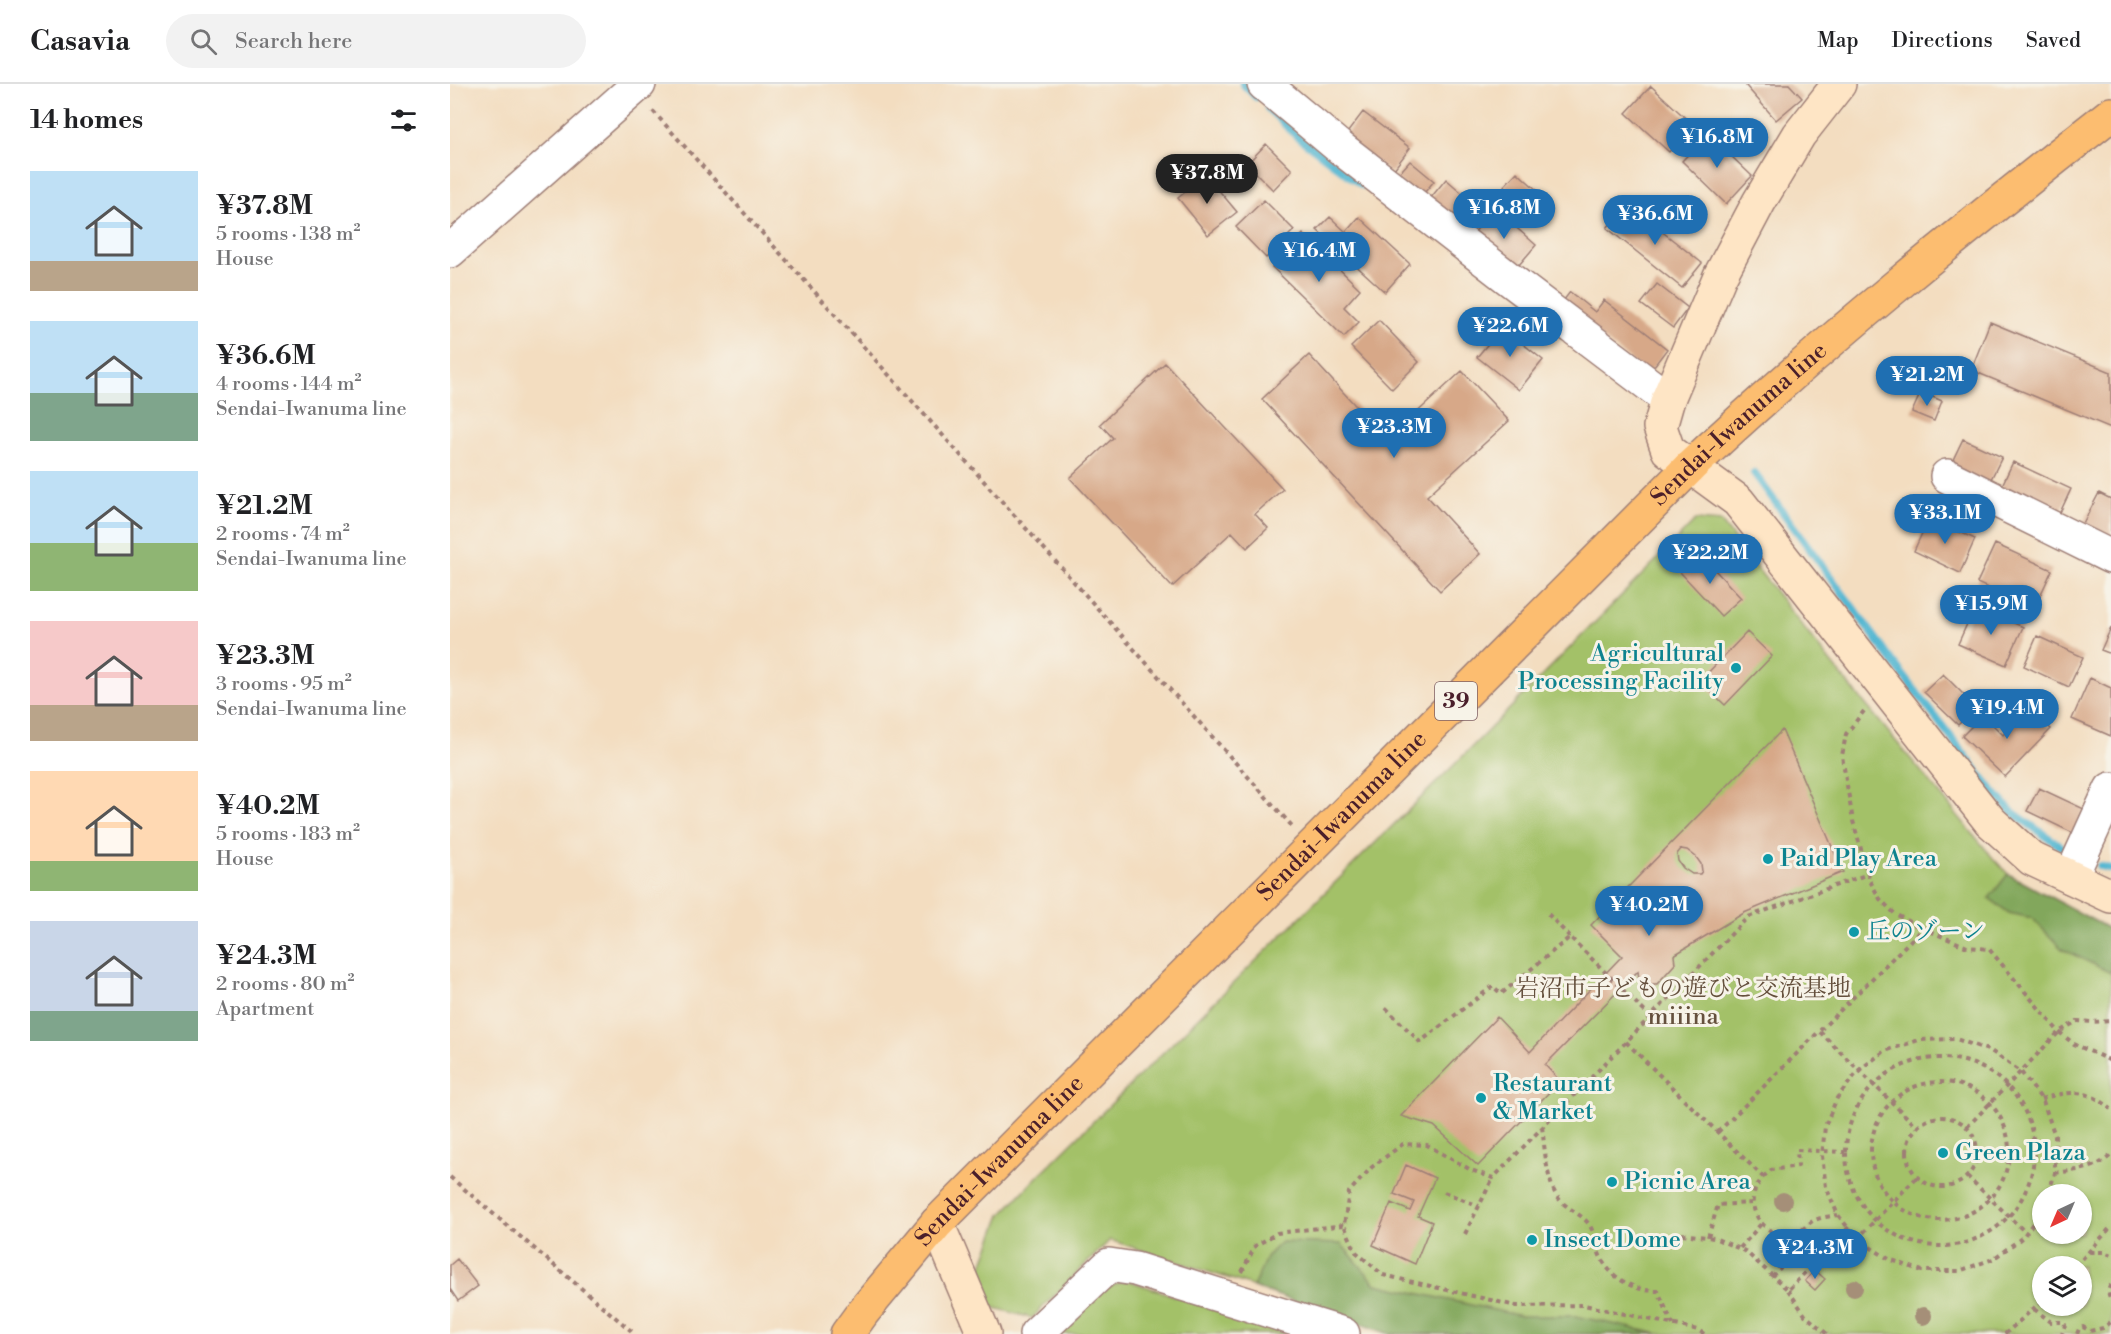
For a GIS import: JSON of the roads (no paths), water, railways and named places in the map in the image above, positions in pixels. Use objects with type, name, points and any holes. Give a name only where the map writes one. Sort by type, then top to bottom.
[{"type":"main road","name":"Sendai-Iwanuma line","points":[[847,1334],[938,1223],[1691,466],[1734,426],[1955,237],[2111,114]]},
{"type":"street","points":[[1264,84],[1338,146],[1498,271],[1668,399]]},
{"type":"street","points":[[1839,84],[1799,135],[1719,276],[1668,399],[1660,428],[1668,450],[1737,501],[1990,821],[2032,859],[2111,896]]},
{"type":"street","points":[[450,251],[636,87]]},
{"type":"street","points":[[1947,476],[2111,557]]},
{"type":"street","points":[[2071,877],[2111,789]]},
{"type":"street","points":[[938,1223],[984,1334]]},
{"type":"street","points":[[1036,1334],[1109,1264],[1135,1269],[1343,1334]]},
{"type":"waterway","points":[[1243,84],[1256,97]]},
{"type":"waterway","points":[[1268,108],[1297,136],[1362,185]]},
{"type":"waterway","points":[[1754,473],[1896,666],[1991,789],[2011,811],[2067,851]]},
{"type":"waterway","points":[[2100,866],[2111,869]]},
{"type":"place","name":"Agricultural Processing Facility","points":[[1736,668]]},
{"type":"place","name":"Paid Play Area","points":[[1768,859]]},
{"type":"place","name":"丘のゾーン","points":[[1854,932]]},
{"type":"place","name":"Restaurant & Market","points":[[1481,1098]]},
{"type":"place","name":"Green Plaza","points":[[1943,1153]]},
{"type":"place","name":"Picnic Area","points":[[1612,1182]]},
{"type":"place","name":"Insect Dome","points":[[1532,1240]]},
{"type":"park label","name":"岩沼市子どもの遊びと交流基地 miiina","points":[[1683,1003]]}]
